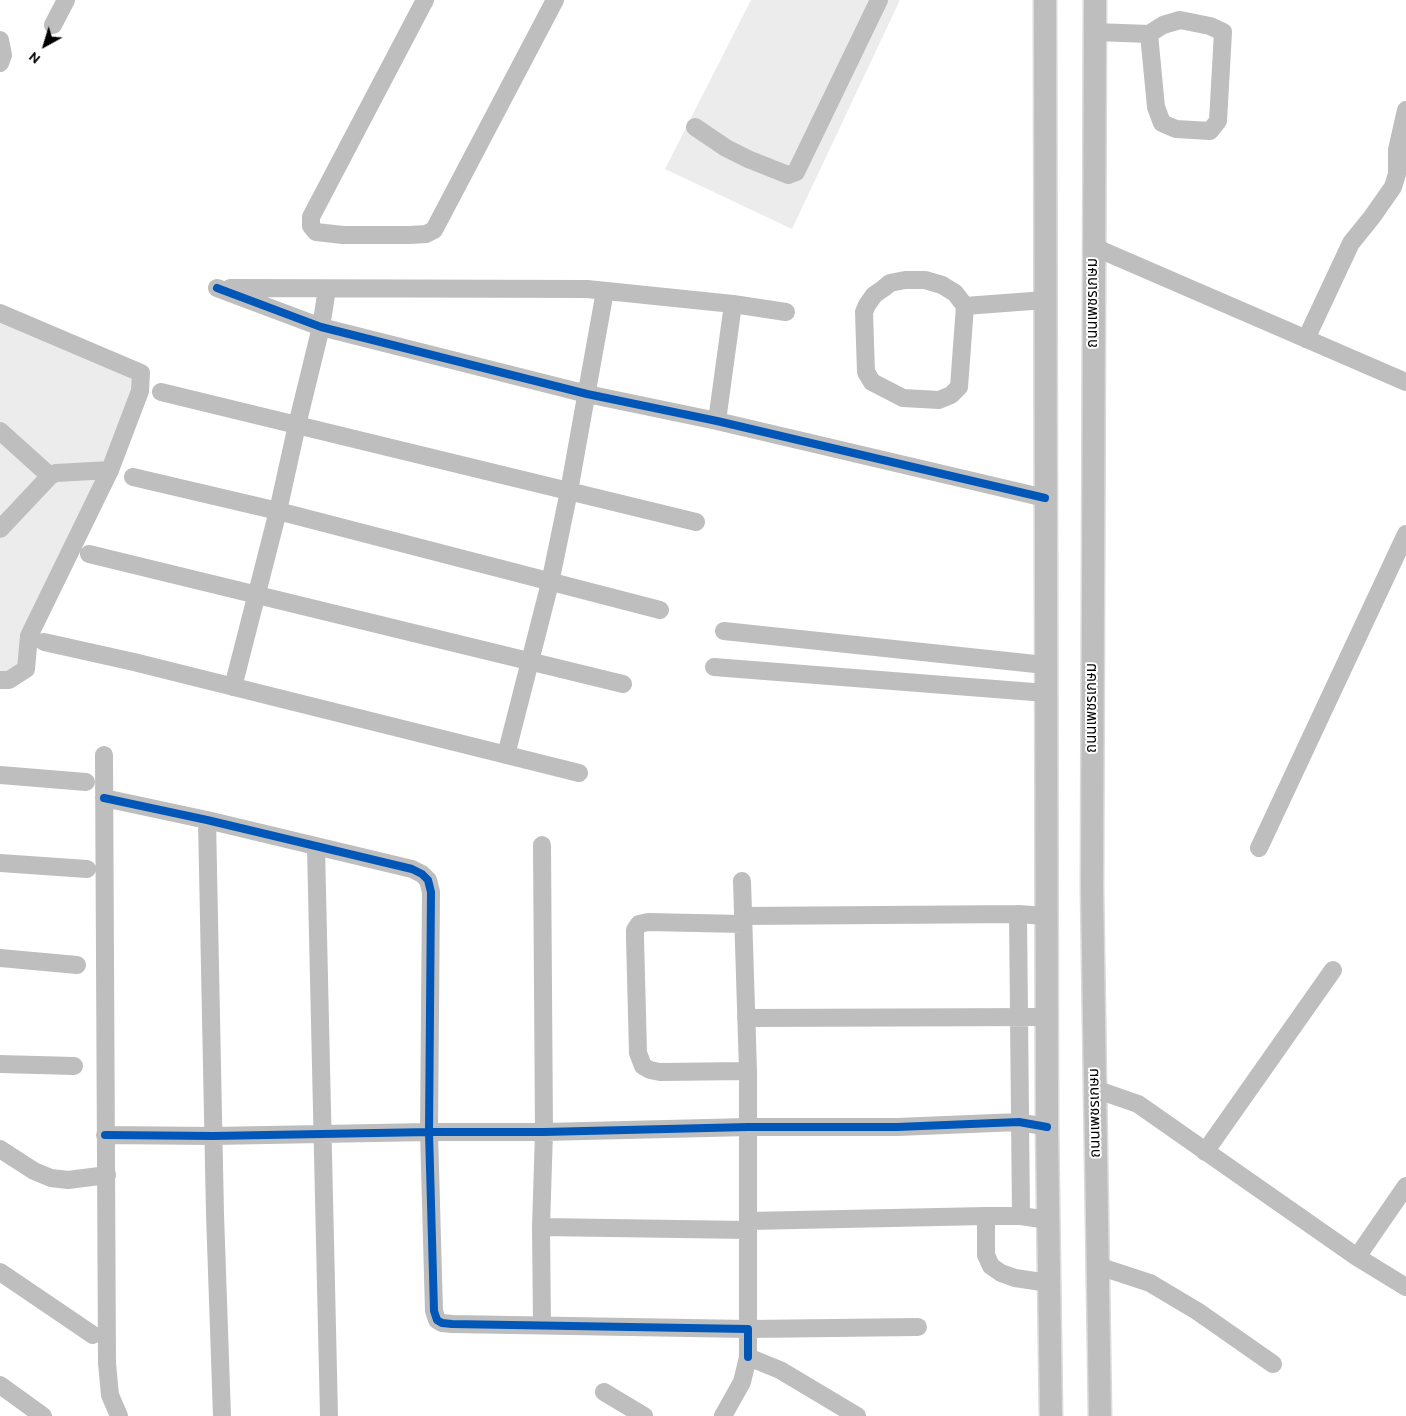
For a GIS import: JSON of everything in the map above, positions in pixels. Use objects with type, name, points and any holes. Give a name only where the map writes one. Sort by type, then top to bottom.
[{"type":"main road","points":[[1045,0],[1046,1017],[1051,1416]]},
{"type":"main road","name":"ถนนเพชรเกษม","points":[[1095,0],[1092,887],[1100,1416]]},
{"type":"street","points":[[53,25],[66,0]]},
{"type":"street","points":[[425,0],[311,218],[311,226],[316,232],[343,235],[410,235],[426,234],[434,230],[555,0]]},
{"type":"street","points":[[695,128],[726,148],[748,159],[788,175],[796,172],[879,0]]},
{"type":"street","points":[[1095,32],[1149,34],[1163,26],[1180,20],[1210,26],[1222,32],[1218,121],[1210,131],[1176,129],[1162,123],[1156,107],[1149,34]]},
{"type":"street","points":[[0,40],[3,55],[0,63]]},
{"type":"street","points":[[1306,339],[1351,243],[1393,187],[1397,174],[1397,150],[1406,110]]},
{"type":"street","points":[[1094,247],[1406,382]]},
{"type":"street","points":[[905,280],[925,280],[942,285],[954,293],[965,306],[959,387],[951,396],[939,400],[903,398],[872,382],[866,372],[864,312],[874,295],[890,283],[905,280]]},
{"type":"street","points":[[786,312],[733,304],[586,289],[217,288],[321,327],[587,394],[717,421],[1045,498]]},
{"type":"street","points":[[233,687],[278,511],[321,327],[327,289]]},
{"type":"street","points":[[506,754],[550,583],[569,491],[605,291]]},
{"type":"street","points":[[965,306],[1046,300]]},
{"type":"street","points":[[717,421],[733,304]]},
{"type":"street","points":[[0,313],[141,373],[140,391],[110,470],[29,636],[26,669],[9,680],[0,680]]},
{"type":"street","points":[[161,392],[696,522]]},
{"type":"street","points":[[0,431],[50,476]]},
{"type":"street","points":[[0,529],[50,476],[56,473],[110,470]]},
{"type":"street","points":[[133,477],[278,511],[660,610]]},
{"type":"street","points":[[1259,848],[1406,534]]},
{"type":"street","points":[[89,554],[623,684]]},
{"type":"street","points":[[724,631],[1045,665]]},
{"type":"street","points":[[44,642],[579,772]]},
{"type":"street","points":[[714,668],[1046,692]]},
{"type":"street","points":[[104,755],[107,1363],[110,1395],[119,1416]]},
{"type":"street","points":[[0,775],[86,782]]},
{"type":"street","points":[[104,798],[207,820],[316,848],[412,869],[422,874],[428,880],[431,892],[429,1132],[434,1311],[437,1320],[442,1323],[452,1324],[748,1329],[918,1327]]},
{"type":"street","points":[[207,820],[213,1136],[222,1416]]},
{"type":"street","points":[[542,845],[544,1132],[541,1227],[542,1325]]},
{"type":"street","points":[[316,848],[329,1416]]},
{"type":"street","points":[[0,863],[88,869]]},
{"type":"street","points":[[723,1416],[742,1382],[748,1357],[748,1071],[742,881]]},
{"type":"street","points":[[1018,914],[1021,1216]]},
{"type":"street","points":[[748,1071],[660,1072],[643,1066],[638,1053],[635,930],[639,924],[648,922],[1018,914],[1046,916]]},
{"type":"street","points":[[0,958],[77,965]]},
{"type":"street","points":[[1205,1152],[1333,970]]},
{"type":"street","points":[[746,1018],[1046,1017]]},
{"type":"street","points":[[0,1064],[74,1066]]},
{"type":"street","points":[[1095,1089],[1138,1104],[1357,1257],[1406,1287]]},
{"type":"street","points":[[105,1135],[213,1136],[323,1133],[544,1132],[748,1127],[897,1127],[1019,1122],[1047,1127]]},
{"type":"street","points":[[0,1149],[34,1171],[51,1178],[68,1180],[107,1175]]},
{"type":"street","points":[[1357,1257],[1406,1186]]},
{"type":"street","points":[[541,1227],[748,1225],[986,1216],[1021,1216],[1048,1220]]},
{"type":"street","points":[[986,1216],[986,1255],[991,1266],[1001,1273],[1014,1278],[1049,1283]]},
{"type":"street","points":[[1098,1266],[1150,1283],[1197,1311],[1272,1364]]},
{"type":"street","points":[[0,1272],[93,1335]]},
{"type":"street","points":[[748,1357],[780,1370],[858,1416]]},
{"type":"street","points":[[0,1385],[43,1416]]},
{"type":"street","points":[[604,1392],[644,1416]]},
{"type":"shaded area","points":[[751,0],[900,0],[792,229],[665,169]]},
{"type":"shaded area","points":[[0,306],[140,380],[16,685],[0,684]]},
{"type":"cycle path","points":[[217,288],[321,327],[587,394],[717,421],[1045,498]]},
{"type":"cycle path","points":[[104,798],[207,820],[412,869],[422,874],[428,880],[431,892],[429,1132],[434,1311],[437,1320],[442,1323],[452,1324],[748,1329],[748,1357]]},
{"type":"cycle path","points":[[105,1135],[213,1136],[544,1132],[748,1127],[897,1127],[1019,1122],[1047,1127]]}]
